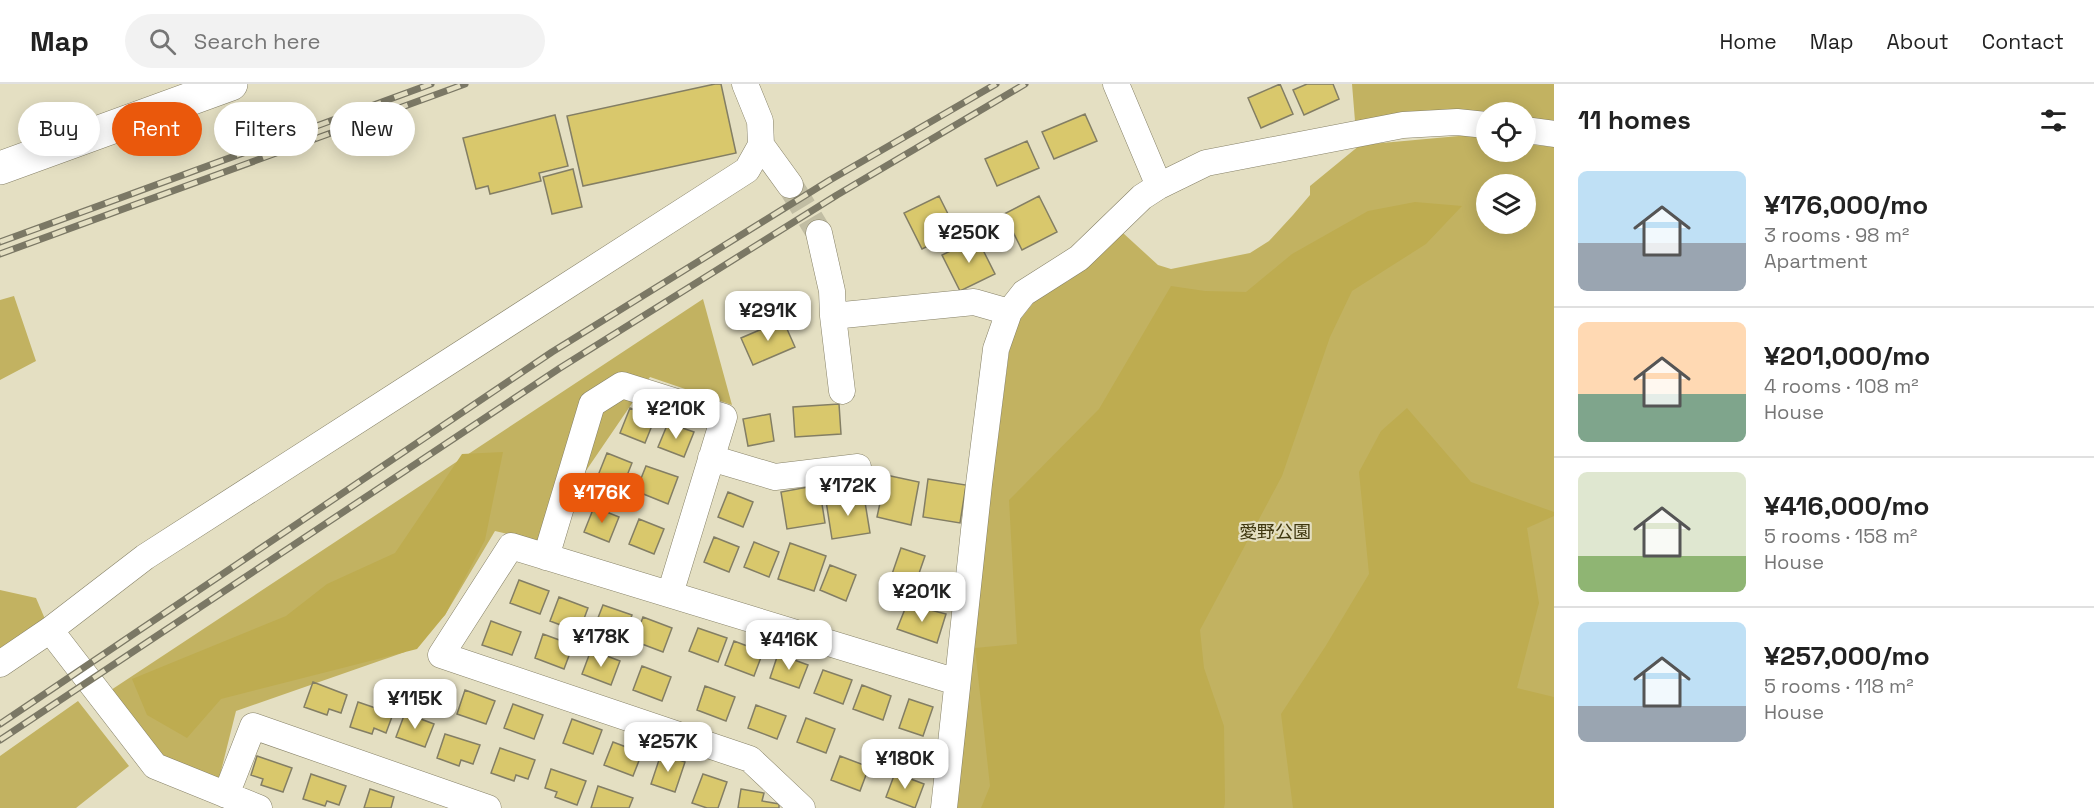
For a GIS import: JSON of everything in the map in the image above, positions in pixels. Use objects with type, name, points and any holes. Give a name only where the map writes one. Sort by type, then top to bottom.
[{"type":"street","points":[[0,168],[231,84]]},
{"type":"street","points":[[0,664],[50,630],[145,556],[747,170],[761,145],[760,122],[745,84]]},
{"type":"street","points":[[1116,84],[1159,186]]},
{"type":"street","points":[[944,808],[996,349],[1009,312],[1024,293],[1079,258],[1142,197],[1206,163],[1403,125],[1457,122],[1476,124]]},
{"type":"street","points":[[1536,132],[1554,135]]},
{"type":"street","points":[[761,145],[790,185]]},
{"type":"street","points":[[819,233],[832,291],[842,392]]},
{"type":"street","points":[[833,316],[974,302],[1009,312]]},
{"type":"street","points":[[546,556],[592,404],[622,385],[724,417],[670,594]]},
{"type":"street","points":[[711,458],[775,477],[858,466]]},
{"type":"street","points":[[802,808],[750,759],[441,655],[511,546],[957,682]]},
{"type":"street","points":[[50,630],[155,766],[259,808]]},
{"type":"street","points":[[226,795],[253,726],[488,808]]},
{"type":"green space","points":[[1352,84],[1554,84],[1554,122],[1536,121],[1536,102],[1476,102],[1476,112],[1412,113],[1355,121]]},
{"type":"green space","name":"愛野公園","points":[[1470,135],[1476,136],[1476,162],[1536,162],[1536,145],[1554,147],[1554,808],[957,808],[985,538],[1009,352],[1019,321],[1034,302],[1050,290],[1068,281],[1095,260],[1123,233],[1158,265],[1171,269],[1250,253],[1269,241],[1293,215],[1310,195],[1310,186],[1360,145]]},
{"type":"green space","points":[[14,296],[36,361],[0,380],[0,300]]},
{"type":"green space","points":[[703,299],[732,405],[650,377],[538,541],[495,531],[445,615],[405,652],[236,711],[216,791],[169,771],[111,690]]},
{"type":"green space","points":[[0,590],[36,598],[45,619],[0,652]]},
{"type":"green space","points":[[78,701],[129,766],[76,808],[0,808],[0,756]]},
{"type":"shaded area","points":[[1415,202],[1462,206],[1426,244],[1352,291],[1330,337],[1282,476],[1200,630],[1204,668],[1224,726],[1224,808],[981,808],[990,786],[975,648],[1017,644],[1009,500],[1099,409],[1171,286],[1205,291],[1246,292],[1292,254],[1368,211]]},
{"type":"shaded area","points":[[1407,408],[1471,482],[1554,512],[1554,516],[1527,528],[1539,603],[1517,688],[1554,697],[1554,808],[1293,808],[1281,714],[1369,574],[1359,472],[1381,431]]},
{"type":"shaded area","points":[[503,452],[485,540],[445,615],[417,649],[221,699],[187,738],[147,715],[132,679],[286,616],[327,584],[395,553],[462,454]]},
{"type":"building","points":[[721,84],[736,153],[583,186],[567,116]]},
{"type":"building","points":[[1280,84],[1293,114],[1261,128],[1248,98]]},
{"type":"building","points":[[1307,84],[1333,84],[1339,99],[1304,115],[1293,90]]},
{"type":"building","points":[[1085,114],[1097,141],[1054,159],[1042,132]]},
{"type":"building","points":[[555,115],[568,166],[539,173],[541,181],[490,194],[488,186],[476,189],[463,138]]},
{"type":"building","points":[[1027,141],[1039,168],[997,186],[985,159]]},
{"type":"building","points":[[573,169],[582,207],[552,214],[543,177]]},
{"type":"building","points":[[939,196],[957,232],[922,249],[904,213]]},
{"type":"building","points":[[1039,196],[1057,232],[1022,250],[1004,214]]},
{"type":"building","points":[[977,238],[995,274],[960,291],[942,255]]},
{"type":"building","points":[[783,320],[795,347],[753,365],[741,338]]},
{"type":"building","points":[[839,404],[841,434],[795,437],[793,407]]},
{"type":"building","points":[[630,408],[655,418],[645,443],[620,433]]},
{"type":"building","points":[[770,414],[774,441],[748,446],[743,419]]},
{"type":"building","points":[[668,423],[694,432],[684,457],[658,447]]},
{"type":"building","points":[[607,453],[632,463],[622,488],[597,478]]},
{"type":"building","points":[[646,466],[678,477],[668,504],[636,491]]},
{"type":"building","points":[[886,475],[919,482],[911,525],[877,517]]},
{"type":"building","points":[[928,479],[966,485],[960,523],[923,517]]},
{"type":"building","points":[[819,485],[825,523],[787,529],[781,492]]},
{"type":"building","points":[[728,492],[753,502],[743,527],[718,517]]},
{"type":"building","points":[[864,496],[870,533],[832,539],[826,501]]},
{"type":"building","points":[[594,507],[619,517],[609,542],[584,532]]},
{"type":"building","points":[[639,519],[664,529],[654,554],[629,544]]},
{"type":"building","points":[[714,537],[739,547],[729,572],[704,562]]},
{"type":"building","points":[[754,542],[779,552],[769,577],[744,567]]},
{"type":"building","points":[[790,543],[826,556],[814,591],[778,579]]},
{"type":"building","points":[[901,548],[925,556],[915,585],[891,577]]},
{"type":"building","points":[[830,565],[856,575],[846,601],[820,590]]},
{"type":"building","points":[[519,580],[549,591],[540,614],[510,603]]},
{"type":"building","points":[[559,597],[588,608],[579,632],[550,621]]},
{"type":"building","points":[[907,604],[946,614],[937,643],[897,629]]},
{"type":"building","points":[[603,605],[632,615],[623,639],[594,628]]},
{"type":"building","points":[[643,617],[672,628],[663,652],[634,641]]},
{"type":"building","points":[[491,621],[521,632],[512,655],[482,645]]},
{"type":"building","points":[[698,628],[727,638],[718,662],[689,651]]},
{"type":"building","points":[[543,634],[573,645],[564,669],[535,658]]},
{"type":"building","points":[[734,641],[763,652],[754,676],[725,665]]},
{"type":"building","points":[[591,650],[620,661],[611,685],[582,674]]},
{"type":"building","points":[[778,654],[808,665],[799,688],[770,678]]},
{"type":"building","points":[[642,666],[671,677],[662,701],[633,690]]},
{"type":"building","points":[[823,670],[852,680],[843,704],[814,693]]},
{"type":"building","points":[[313,682],[347,695],[341,713],[329,709],[327,715],[304,707]]},
{"type":"building","points":[[410,682],[445,693],[438,712],[426,708],[424,714],[402,706]]},
{"type":"building","points":[[862,685],[891,696],[883,720],[853,709]]},
{"type":"building","points":[[705,686],[735,697],[726,721],[697,710]]},
{"type":"building","points":[[465,690],[495,701],[486,724],[457,714]]},
{"type":"building","points":[[909,699],[933,707],[923,736],[899,728]]},
{"type":"building","points":[[358,702],[393,714],[386,733],[374,728],[372,734],[350,727]]},
{"type":"building","points":[[513,704],[543,715],[534,739],[504,728]]},
{"type":"building","points":[[756,705],[786,716],[777,739],[748,728]]},
{"type":"building","points":[[405,713],[434,724],[425,747],[396,737]]},
{"type":"building","points":[[806,718],[835,729],[826,753],[797,742]]},
{"type":"building","points":[[572,719],[602,730],[593,754],[563,743]]},
{"type":"building","points":[[445,734],[480,745],[473,764],[461,760],[459,766],[437,758]]},
{"type":"building","points":[[613,742],[642,753],[633,776],[604,765]]},
{"type":"building","points":[[500,748],[535,760],[528,779],[516,775],[514,781],[491,773]]},
{"type":"building","points":[[661,754],[685,762],[675,792],[651,784]]},
{"type":"building","points":[[257,756],[292,768],[283,792],[261,785],[263,779],[251,775]]},
{"type":"building","points":[[840,756],[869,767],[860,791],[831,780]]},
{"type":"building","points":[[551,769],[586,781],[577,805],[555,797],[557,792],[545,788]]},
{"type":"building","points":[[895,773],[924,784],[915,808],[886,797]]},
{"type":"building","points":[[311,774],[346,786],[339,805],[327,801],[325,806],[303,799]]},
{"type":"building","points":[[703,774],[727,782],[718,808],[707,808],[692,803]]},
{"type":"building","points":[[598,786],[633,798],[629,808],[591,808]]},
{"type":"building","points":[[370,789],[394,797],[391,808],[364,808]]},
{"type":"building","points":[[741,789],[764,793],[762,801],[779,804],[779,808],[738,808]]},
{"type":"tunnel","points":[[790,185],[819,233]]},
{"type":"railway","points":[[0,242],[431,84]]},
{"type":"railway","points":[[0,254],[465,84]]},
{"type":"railway","points":[[0,724],[552,352],[830,180],[996,84]]},
{"type":"railway","points":[[0,740],[560,368],[837,195],[1025,84]]}]
